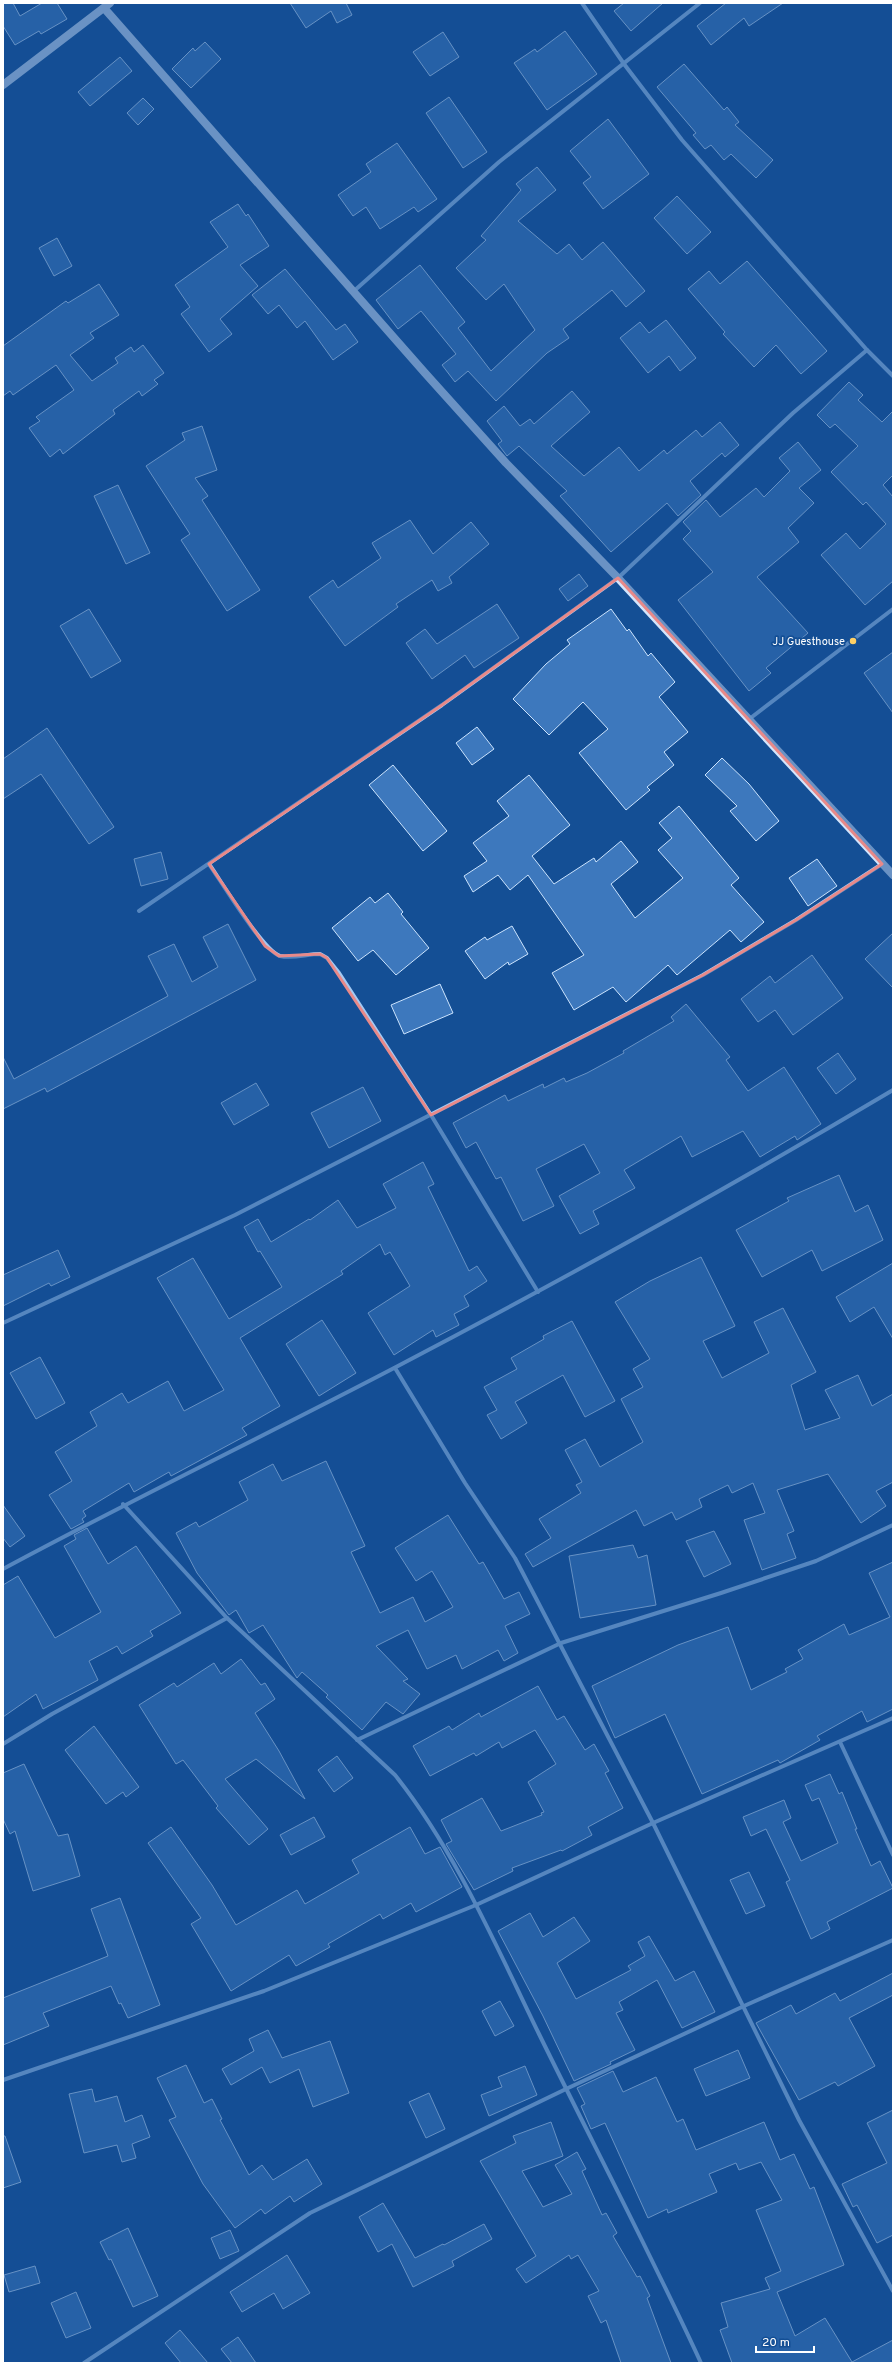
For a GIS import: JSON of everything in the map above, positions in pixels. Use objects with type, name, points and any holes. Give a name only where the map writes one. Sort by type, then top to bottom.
[{"type":"street","points":[[582,3],[624,64],[682,140],[867,350],[893,376]]},
{"type":"street","points":[[354,291],[499,162],[700,3]]},
{"type":"street","points":[[3,85],[104,5],[425,373],[506,463],[618,578],[893,875]]},
{"type":"street","points":[[138,911],[442,705],[618,578],[793,413],[867,350]]},
{"type":"street","points":[[748,720],[893,609]]},
{"type":"street","points":[[209,864],[265,946],[279,956],[295,957],[320,954],[327,958],[339,972],[432,1115],[538,1292]]},
{"type":"street","points":[[3,1323],[235,1215],[703,975],[796,920],[882,864]]},
{"type":"street","points":[[3,1569],[123,1504],[394,1368],[538,1292],[820,1134],[893,1090]]},
{"type":"street","points":[[394,1368],[465,1483],[515,1558],[561,1643],[653,1823],[799,2120],[893,2291]]},
{"type":"street","points":[[123,1504],[227,1618],[395,1775],[410,1794],[476,1905],[566,2089],[657,2267],[702,2363]]},
{"type":"street","points":[[358,1740],[561,1643],[721,1593],[816,1560],[893,1525]]},
{"type":"street","points":[[3,1744],[52,1714],[227,1618]]},
{"type":"street","points":[[3,2080],[264,1992],[476,1905],[653,1823],[893,1718]]},
{"type":"street","points":[[840,1742],[893,1855]]},
{"type":"street","points":[[84,2363],[310,2214],[566,2089],[744,2006],[893,1940]]},
{"type":"highlighted area","points":[[618,578],[882,864],[796,920],[703,975],[431,1115],[327,958],[320,954],[279,956],[265,946],[209,864],[442,705]]},
{"type":"building","points":[[3,3],[13,3],[20,16],[42,3],[57,3],[67,19],[41,34],[39,31],[15,45],[3,26]]},
{"type":"building","points":[[290,3],[346,3],[352,15],[337,23],[331,11],[306,28]]},
{"type":"building","points":[[624,3],[663,3],[631,31],[614,11]]},
{"type":"building","points":[[726,3],[783,3],[749,26],[744,18],[711,45],[697,26]]},
{"type":"building","points":[[565,31],[597,74],[547,110],[514,63],[535,49],[537,52]]},
{"type":"building","points":[[443,32],[459,57],[430,76],[413,52]]},
{"type":"building","points":[[205,42],[221,59],[191,88],[172,69],[193,48],[195,51]]},
{"type":"building","points":[[120,57],[132,71],[90,106],[78,92]]},
{"type":"building","points":[[684,64],[724,110],[727,107],[739,122],[735,125],[773,160],[756,178],[731,154],[724,160],[711,145],[705,149],[693,135],[696,133],[657,87]]},
{"type":"building","points":[[449,97],[487,152],[463,168],[426,113]]},
{"type":"building","points":[[143,98],[154,109],[138,125],[127,113]]},
{"type":"building","points":[[608,119],[649,174],[603,209],[583,183],[591,177],[570,151]]},
{"type":"building","points":[[397,143],[437,199],[418,212],[414,207],[380,229],[366,207],[353,216],[338,195],[371,172],[366,164]]},
{"type":"building","points":[[537,167],[556,190],[518,221],[557,254],[569,244],[582,260],[603,242],[645,291],[626,307],[612,290],[563,329],[569,338],[547,353],[496,401],[468,371],[455,382],[442,365],[456,354],[421,311],[398,329],[376,300],[420,265],[465,322],[458,328],[491,371],[535,330],[504,284],[486,300],[456,268],[486,240],[481,236],[521,190],[516,184]]},
{"type":"building","points":[[677,196],[711,232],[687,254],[654,218]]},
{"type":"building","points":[[238,204],[246,216],[248,214],[269,246],[240,265],[258,286],[220,319],[232,334],[209,352],[181,314],[190,307],[175,285],[228,247],[210,222]]},
{"type":"building","points":[[57,238],[72,266],[54,276],[39,248]]},
{"type":"building","points":[[747,261],[827,351],[801,374],[776,345],[754,367],[723,334],[725,332],[688,289],[709,271],[720,284]]},
{"type":"building","points":[[285,269],[336,330],[345,324],[358,342],[333,360],[305,321],[297,328],[279,305],[268,314],[252,295]]},
{"type":"building","points":[[99,284],[119,315],[90,333],[94,338],[70,355],[92,381],[118,363],[115,358],[131,347],[134,352],[143,345],[164,373],[154,380],[158,384],[142,396],[139,391],[113,410],[115,414],[63,454],[60,449],[50,457],[29,428],[40,421],[36,417],[74,390],[56,365],[13,395],[10,391],[3,396],[3,346],[66,301],[68,303]]},
{"type":"building","points":[[666,320],[696,358],[680,371],[669,356],[648,373],[620,338],[640,322],[649,333]]},
{"type":"building","points":[[849,382],[863,395],[858,400],[882,422],[893,411],[893,475],[883,485],[893,497],[893,581],[865,605],[821,555],[846,533],[860,549],[886,524],[866,502],[863,505],[831,472],[858,446],[835,424],[830,428],[817,415]]},
{"type":"building","points":[[572,391],[590,412],[551,446],[584,476],[619,447],[639,471],[664,450],[667,454],[696,430],[702,437],[720,422],[739,445],[725,457],[722,453],[690,481],[701,495],[678,516],[667,503],[611,552],[560,496],[567,491],[519,446],[507,456],[498,444],[502,441],[487,421],[504,406],[520,426],[530,419],[534,424]]},
{"type":"building","points":[[202,426],[217,470],[195,478],[208,496],[202,500],[260,590],[227,611],[181,540],[190,534],[146,466],[185,440],[182,433]]},
{"type":"building","points":[[798,442],[821,470],[799,488],[814,503],[788,528],[799,542],[757,577],[808,633],[766,668],[771,673],[749,691],[678,600],[713,572],[683,539],[691,531],[683,522],[706,500],[720,517],[756,488],[764,497],[790,471],[779,458]]},
{"type":"building","points":[[118,485],[150,553],[126,564],[94,496]]},
{"type":"building","points":[[410,520],[433,554],[471,522],[489,544],[449,577],[452,583],[438,591],[432,580],[396,604],[398,607],[345,646],[309,597],[333,580],[338,588],[381,558],[372,543]]},
{"type":"building","points":[[579,574],[588,586],[568,601],[559,589]]},
{"type":"building","points":[[497,604],[519,638],[474,668],[465,655],[432,679],[406,643],[425,629],[437,644]]},
{"type":"building","points":[[89,609],[121,661],[91,678],[60,626]]},
{"type":"building","points":[[611,609],[627,631],[629,629],[648,656],[651,653],[675,682],[659,697],[688,732],[664,752],[674,765],[647,787],[650,790],[626,810],[579,753],[608,729],[583,702],[549,735],[513,699],[546,664],[570,644],[567,640]]},
{"type":"building","points":[[893,652],[893,713],[864,673]]},
{"type":"building","points":[[477,727],[494,749],[472,765],[456,743]]},
{"type":"building","points":[[47,728],[114,827],[89,844],[41,774],[3,799],[3,759]]},
{"type":"building","points":[[722,758],[749,784],[779,821],[756,841],[730,811],[737,806],[705,775]]},
{"type":"building","points":[[393,765],[447,831],[423,851],[369,785]]},
{"type":"building","points":[[529,775],[570,825],[532,856],[554,884],[594,858],[596,862],[621,841],[638,862],[611,884],[635,918],[683,878],[658,850],[672,838],[659,823],[679,806],[739,878],[731,885],[764,922],[741,942],[730,930],[677,975],[668,965],[626,1002],[613,987],[574,1010],[552,973],[584,955],[528,875],[510,890],[498,875],[473,892],[464,876],[487,861],[473,843],[509,816],[497,801]]},
{"type":"building","points":[[161,852],[168,879],[141,886],[134,859]]},
{"type":"building","points":[[817,859],[837,886],[808,906],[789,878]]},
{"type":"building","points":[[388,893],[403,912],[401,914],[429,948],[396,975],[373,950],[358,961],[332,928],[370,897],[375,903]]},
{"type":"building","points":[[228,924],[256,980],[47,1092],[45,1088],[3,1109],[3,1057],[14,1079],[168,996],[148,956],[174,944],[192,982],[218,967],[203,937]]},
{"type":"building","points":[[512,926],[528,954],[509,965],[508,962],[485,979],[465,951],[485,937],[487,940]]},
{"type":"building","points":[[893,933],[893,988],[865,959]]},
{"type":"building","points":[[812,955],[843,998],[793,1035],[775,1010],[758,1022],[741,999],[770,976],[775,983]]},
{"type":"building","points":[[440,984],[453,1013],[404,1034],[391,1005]]},
{"type":"building","points":[[686,1004],[730,1057],[726,1060],[748,1091],[784,1067],[821,1124],[797,1140],[795,1136],[760,1157],[743,1131],[692,1157],[681,1136],[624,1170],[635,1188],[593,1211],[599,1224],[580,1234],[559,1196],[600,1173],[584,1144],[536,1169],[554,1206],[523,1221],[501,1177],[496,1179],[476,1142],[466,1148],[453,1123],[505,1095],[508,1101],[543,1084],[544,1088],[564,1078],[566,1082],[587,1073],[624,1053],[623,1051],[674,1021],[671,1017]]},
{"type":"building","points":[[838,1053],[856,1079],[836,1094],[817,1068]]},
{"type":"building","points":[[256,1083],[269,1105],[234,1125],[221,1103]]},
{"type":"building","points":[[363,1087],[381,1121],[329,1148],[311,1113]]},
{"type":"building","points":[[423,1162],[434,1184],[428,1187],[469,1271],[477,1266],[487,1281],[464,1296],[469,1306],[454,1314],[459,1325],[436,1337],[433,1330],[394,1355],[368,1313],[410,1286],[390,1252],[385,1255],[380,1244],[341,1271],[343,1274],[240,1338],[280,1406],[242,1428],[247,1435],[171,1476],[169,1472],[134,1492],[129,1483],[83,1511],[86,1516],[82,1519],[84,1522],[71,1529],[49,1495],[72,1481],[55,1452],[97,1426],[90,1412],[122,1393],[128,1403],[168,1381],[184,1411],[224,1390],[157,1278],[193,1258],[229,1319],[282,1287],[260,1251],[258,1252],[244,1227],[258,1219],[271,1242],[309,1219],[310,1220],[338,1200],[357,1228],[396,1208],[383,1184]]},
{"type":"building","points":[[839,1175],[855,1212],[868,1205],[883,1240],[822,1271],[812,1250],[762,1277],[736,1230],[789,1201],[787,1198]]},
{"type":"building","points":[[58,1250],[70,1277],[51,1286],[49,1283],[3,1306],[3,1275]]},
{"type":"building","points":[[701,1257],[735,1326],[703,1341],[722,1378],[769,1353],[754,1322],[783,1308],[816,1372],[791,1385],[805,1430],[840,1418],[825,1390],[858,1375],[872,1406],[893,1394],[893,1482],[876,1491],[886,1506],[861,1523],[828,1474],[777,1490],[794,1531],[787,1534],[796,1558],[762,1570],[744,1520],[765,1513],[753,1483],[732,1493],[728,1485],[699,1499],[702,1507],[676,1520],[672,1512],[644,1526],[636,1510],[533,1567],[525,1554],[551,1538],[539,1519],[581,1493],[576,1485],[582,1482],[565,1450],[585,1439],[600,1467],[643,1442],[621,1399],[643,1387],[633,1369],[650,1359],[615,1302],[650,1281]]},
{"type":"building","points":[[893,1263],[893,1339],[874,1307],[850,1322],[836,1297]]},
{"type":"building","points":[[322,1320],[356,1373],[319,1396],[286,1344]]},
{"type":"building","points":[[572,1321],[615,1401],[585,1417],[563,1375],[515,1402],[527,1423],[501,1439],[487,1415],[497,1410],[484,1387],[517,1369],[511,1358],[544,1339],[543,1336]]},
{"type":"building","points":[[40,1357],[65,1403],[36,1419],[10,1373]]},
{"type":"building","points":[[326,1461],[365,1546],[351,1552],[380,1613],[413,1597],[425,1622],[453,1607],[432,1571],[416,1581],[395,1548],[448,1515],[479,1564],[483,1562],[504,1599],[519,1592],[530,1614],[505,1626],[518,1653],[504,1661],[498,1650],[462,1669],[456,1655],[427,1669],[408,1630],[376,1646],[408,1679],[403,1681],[420,1694],[403,1714],[386,1702],[362,1730],[326,1697],[328,1695],[302,1672],[297,1678],[263,1625],[249,1633],[236,1610],[229,1615],[197,1573],[176,1533],[196,1522],[199,1527],[248,1500],[239,1482],[273,1464],[282,1481]]},
{"type":"building","points":[[3,1505],[25,1536],[10,1547],[3,1538]]},
{"type":"building","points":[[87,1528],[108,1564],[136,1546],[181,1613],[150,1631],[153,1636],[122,1654],[117,1646],[89,1661],[98,1680],[43,1709],[36,1694],[3,1717],[3,1585],[18,1576],[55,1638],[101,1612],[64,1546],[76,1539],[74,1535]]},
{"type":"building","points":[[714,1531],[731,1564],[704,1577],[686,1541]]},
{"type":"building","points":[[633,1545],[638,1558],[647,1555],[656,1605],[580,1618],[569,1556]]},
{"type":"building","points":[[893,1562],[893,1709],[867,1722],[862,1711],[817,1736],[820,1740],[780,1763],[778,1760],[702,1794],[665,1714],[615,1738],[592,1686],[678,1645],[728,1627],[751,1690],[787,1672],[785,1669],[803,1659],[798,1650],[844,1624],[849,1635],[890,1617],[869,1573]]},
{"type":"building","points":[[241,1659],[261,1685],[265,1683],[275,1699],[255,1713],[279,1751],[305,1799],[256,1759],[225,1779],[268,1829],[249,1845],[216,1808],[218,1806],[183,1760],[176,1764],[139,1705],[174,1683],[177,1687],[214,1663],[221,1674]]},
{"type":"building","points":[[538,1686],[557,1720],[564,1716],[585,1750],[594,1744],[609,1771],[605,1773],[623,1808],[588,1827],[592,1835],[562,1851],[561,1850],[512,1868],[513,1871],[474,1890],[446,1844],[452,1841],[441,1820],[482,1798],[501,1831],[542,1815],[541,1813],[544,1812],[528,1782],[556,1764],[535,1730],[502,1748],[499,1742],[476,1756],[474,1753],[430,1776],[413,1746],[449,1726],[452,1730],[479,1713],[481,1717]]},
{"type":"building","points":[[94,1726],[139,1787],[126,1797],[123,1792],[106,1804],[65,1750]]},
{"type":"building","points":[[337,1756],[353,1778],[334,1792],[318,1770]]},
{"type":"building","points":[[24,1764],[58,1836],[68,1834],[80,1876],[33,1891],[15,1831],[10,1834],[3,1819],[3,1773]]},
{"type":"building","points":[[830,1774],[839,1794],[842,1792],[857,1829],[855,1829],[871,1866],[880,1861],[893,1888],[827,1922],[830,1929],[811,1939],[786,1882],[790,1880],[766,1829],[751,1836],[743,1817],[784,1800],[791,1818],[783,1822],[801,1861],[838,1843],[819,1798],[812,1801],[805,1785]]},
{"type":"building","points":[[314,1817],[325,1837],[291,1855],[280,1835]]},
{"type":"building","points":[[171,1827],[212,1885],[236,1925],[297,1890],[305,1904],[359,1873],[352,1860],[410,1827],[425,1854],[440,1847],[462,1887],[416,1912],[411,1903],[383,1919],[380,1914],[328,1944],[330,1947],[296,1966],[289,1955],[231,1991],[191,1924],[201,1918],[148,1843]]},
{"type":"building","points":[[749,1872],[765,1906],[746,1914],[730,1880]]},
{"type":"building","points":[[120,1898],[160,2005],[128,2018],[121,2003],[119,2004],[111,1986],[43,2013],[49,2026],[3,2045],[3,1998],[108,1956],[91,1909]]},
{"type":"building","points":[[530,1913],[543,1937],[574,1917],[590,1941],[557,1963],[576,1999],[631,1970],[628,1966],[645,1956],[638,1942],[649,1936],[675,1981],[694,1971],[715,2012],[682,2028],[657,1980],[619,2002],[623,2010],[616,2013],[635,2050],[610,2062],[611,2064],[574,2081],[543,2016],[498,1931]]},
{"type":"building","points":[[893,1973],[893,1995],[849,2018],[875,2066],[838,2086],[835,2082],[799,2100],[756,2023],[791,2005],[796,2014],[835,1993],[840,2001]]},
{"type":"building","points":[[500,2001],[514,2026],[495,2036],[482,2011]]},
{"type":"building","points":[[268,2030],[282,2058],[330,2041],[349,2093],[313,2107],[299,2069],[270,2083],[262,2067],[231,2085],[222,2069],[254,2051],[249,2039]]},
{"type":"building","points":[[738,2050],[750,2078],[706,2096],[694,2069]]},
{"type":"building","points":[[186,2065],[204,2103],[212,2099],[222,2119],[220,2120],[249,2175],[262,2165],[273,2180],[307,2159],[322,2184],[294,2202],[290,2196],[265,2214],[261,2209],[235,2228],[203,2184],[169,2120],[176,2117],[157,2078]]},
{"type":"building","points":[[525,2066],[537,2095],[489,2116],[481,2095],[502,2087],[498,2077]]},
{"type":"building","points":[[613,2071],[623,2092],[656,2077],[677,2122],[683,2119],[696,2150],[764,2122],[780,2160],[794,2154],[810,2189],[814,2187],[844,2265],[777,2292],[795,2336],[825,2318],[852,2362],[893,2340],[893,2363],[732,2363],[720,2330],[728,2327],[721,2303],[770,2289],[765,2278],[781,2271],[756,2210],[782,2200],[761,2162],[739,2170],[736,2163],[709,2174],[717,2192],[668,2213],[667,2209],[648,2218],[605,2123],[591,2129],[581,2106],[585,2104],[577,2088]]},
{"type":"building","points":[[92,2089],[95,2102],[117,2096],[125,2122],[142,2115],[150,2137],[132,2144],[136,2158],[122,2162],[117,2145],[84,2153],[69,2094]]},
{"type":"building","points":[[429,2093],[445,2129],[426,2138],[409,2102]]},
{"type":"building","points":[[893,2110],[893,2235],[877,2243],[857,2205],[853,2207],[842,2184],[887,2163],[867,2123]]},
{"type":"building","points":[[551,2122],[563,2156],[522,2171],[543,2207],[572,2194],[555,2165],[577,2152],[586,2169],[582,2171],[602,2215],[606,2213],[617,2233],[613,2236],[637,2277],[640,2276],[650,2296],[647,2298],[671,2363],[621,2363],[606,2320],[601,2323],[588,2296],[599,2291],[578,2255],[571,2259],[569,2255],[526,2283],[516,2269],[536,2256],[480,2161],[516,2143],[513,2136]]},
{"type":"building","points":[[3,2136],[5,2136],[21,2182],[3,2188]]},
{"type":"building","points":[[383,2203],[415,2258],[484,2224],[492,2239],[452,2261],[454,2266],[413,2287],[392,2244],[378,2252],[359,2217]]},
{"type":"building","points":[[128,2228],[158,2296],[133,2307],[111,2259],[109,2260],[100,2242]]},
{"type":"building","points":[[230,2230],[239,2251],[220,2259],[211,2238]]},
{"type":"building","points":[[287,2255],[310,2293],[283,2309],[274,2293],[242,2312],[230,2292]]},
{"type":"building","points":[[35,2266],[40,2283],[9,2292],[4,2275]]},
{"type":"building","points":[[76,2292],[91,2328],[66,2338],[51,2303]]},
{"type":"building","points":[[180,2330],[208,2363],[181,2363],[165,2343]]},
{"type":"building","points":[[238,2337],[256,2363],[232,2363],[221,2349]]},
{"type":"place","name":"JJ Guesthouse","points":[[853,641]]}]
